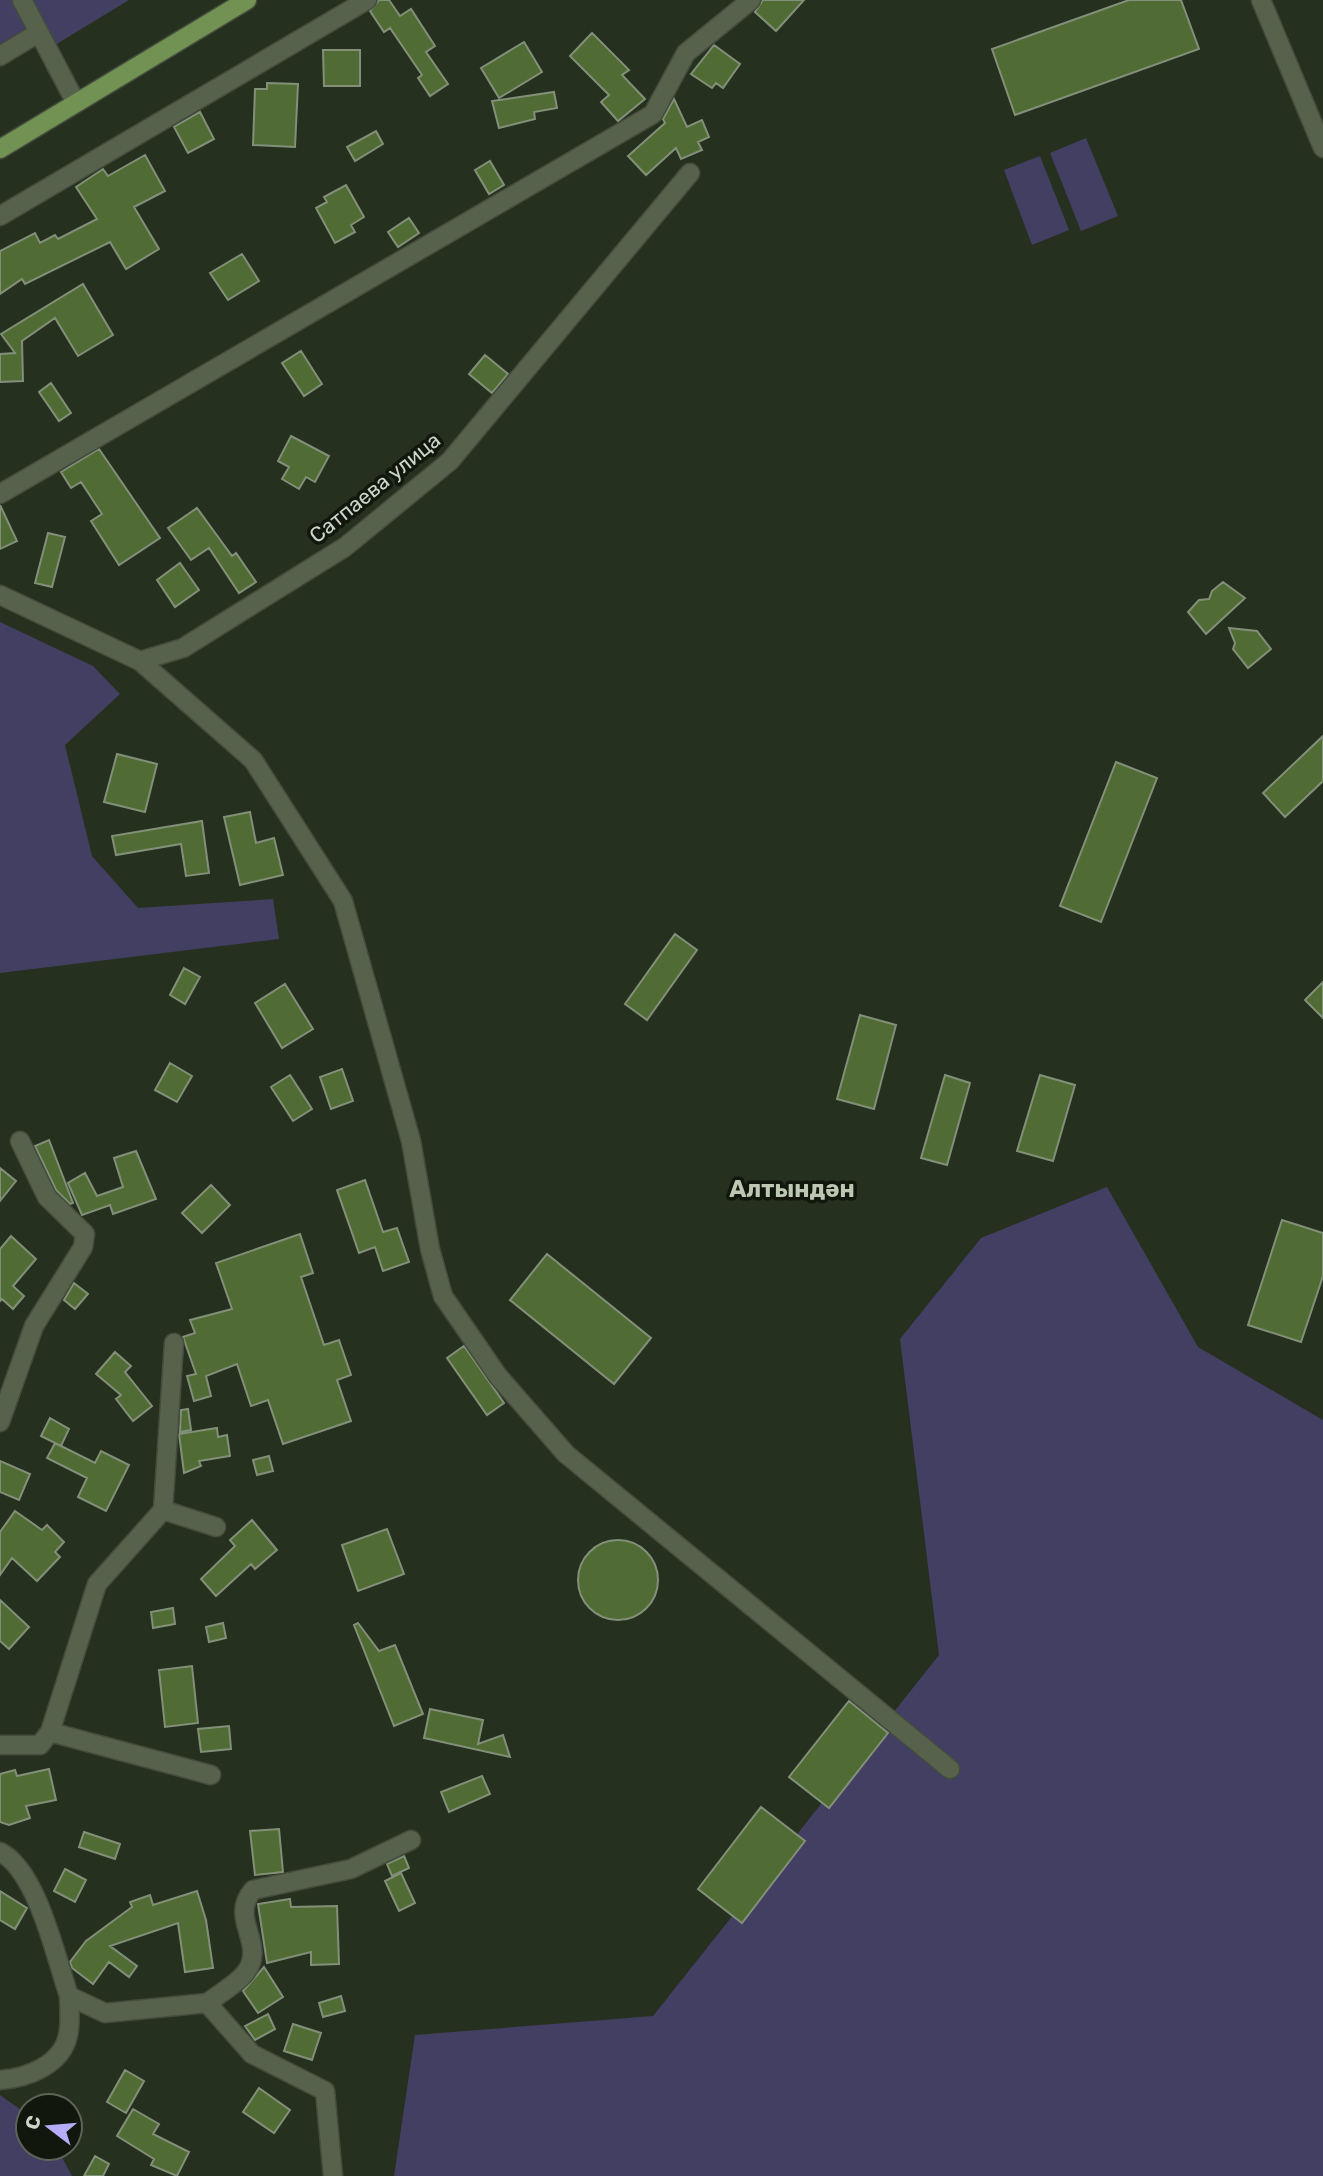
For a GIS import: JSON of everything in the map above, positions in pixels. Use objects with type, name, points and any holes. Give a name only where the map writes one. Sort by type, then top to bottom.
[{"type":"main road","points":[[0,149],[247,0]]},
{"type":"street","points":[[22,0],[76,103]]},
{"type":"street","points":[[0,216],[367,0]]},
{"type":"street","points":[[0,494],[653,114],[687,53],[751,0]]},
{"type":"street","points":[[1261,0],[1323,148]]},
{"type":"street","points":[[0,56],[38,33]]},
{"type":"street","name":"Сатпаева улица","points":[[140,661],[183,648],[345,547],[450,461],[690,173]]},
{"type":"street","points":[[0,595],[140,661],[253,760],[343,901],[411,1141],[430,1249],[443,1296],[498,1376],[566,1454],[739,1593],[950,1769]]},
{"type":"street","points":[[0,1422],[34,1326],[83,1247],[85,1234],[47,1197],[20,1142]]},
{"type":"street","points":[[0,1745],[40,1745],[50,1732],[97,1584],[163,1510],[174,1343]]},
{"type":"street","points":[[163,1510],[216,1527]]},
{"type":"street","points":[[50,1732],[211,1775]]},
{"type":"street","points":[[69,1996],[105,2013],[207,2003],[246,1972],[251,1960],[253,1946],[242,1910],[253,1891],[351,1869],[411,1840]]},
{"type":"street","points":[[0,2080],[22,2079],[50,2063],[68,2037],[69,1996],[32,1887],[5,1854]]},
{"type":"street","points":[[207,2003],[252,2054],[325,2091],[333,2176]]},
{"type":"shaded area","points":[[0,0],[12,0],[26,28],[0,45]]},
{"type":"shaded area","points":[[31,0],[129,0],[55,45]]},
{"type":"shaded area","points":[[1086,138],[1118,216],[1081,231],[1050,153]]},
{"type":"shaded area","points":[[1040,156],[1069,230],[1032,245],[1004,170]]},
{"type":"shaded area","points":[[0,622],[93,666],[120,694],[65,745],[92,856],[138,908],[273,899],[279,939],[0,973]]},
{"type":"shaded area","points":[[1107,1187],[1198,1347],[1323,1420],[1323,2176],[394,2176],[415,2035],[653,2016],[939,1655],[900,1339],[981,1238]]},
{"type":"shaded area","points":[[0,2095],[14,2105],[14,2162],[64,2162],[72,2176],[0,2176]]},
{"type":"building","points":[[379,0],[389,0],[400,16],[411,9],[435,46],[426,52],[448,84],[430,96],[418,78],[422,75],[390,28],[384,32],[370,11]]},
{"type":"building","points":[[763,0],[804,0],[776,31],[755,12]]},
{"type":"building","points":[[1129,0],[1181,0],[1199,49],[1015,115],[992,49]]},
{"type":"building","points":[[592,33],[629,70],[622,75],[645,99],[618,121],[601,102],[609,95],[570,56]]},
{"type":"building","points":[[524,42],[542,72],[499,98],[481,68]]},
{"type":"building","points":[[714,45],[740,64],[723,88],[716,83],[712,88],[691,74]]},
{"type":"building","points":[[323,50],[360,50],[360,86],[324,86]]},
{"type":"building","points":[[267,83],[298,84],[295,147],[253,145],[255,89],[267,89]]},
{"type":"building","points":[[554,92],[557,108],[534,112],[535,119],[499,128],[492,101]]},
{"type":"building","points":[[674,99],[687,127],[702,120],[709,137],[698,142],[702,150],[681,159],[676,148],[646,175],[628,156],[665,123],[663,119]]},
{"type":"building","points":[[200,112],[214,139],[188,153],[174,127]]},
{"type":"building","points":[[376,131],[383,144],[355,161],[347,147]]},
{"type":"building","points":[[145,155],[165,191],[134,207],[159,249],[126,269],[110,242],[25,284],[22,279],[0,294],[0,251],[35,233],[40,243],[55,235],[58,239],[97,219],[76,187],[103,169],[108,176]]},
{"type":"building","points":[[490,161],[504,185],[489,194],[475,170]]},
{"type":"building","points":[[346,185],[364,217],[351,225],[355,232],[335,243],[316,208],[327,202],[324,197]]},
{"type":"building","points":[[409,218],[419,233],[398,247],[388,232]]},
{"type":"building","points":[[242,254],[259,281],[228,300],[210,273]]},
{"type":"building","points":[[83,284],[113,335],[78,356],[55,318],[22,341],[23,381],[0,382],[0,354],[15,353],[1,334]]},
{"type":"building","points":[[301,351],[322,384],[304,396],[282,363]]},
{"type":"building","points":[[485,355],[508,374],[492,393],[469,374]]},
{"type":"building","points":[[51,383],[71,413],[59,421],[39,392]]},
{"type":"building","points":[[291,436],[329,456],[315,482],[306,477],[299,489],[282,479],[289,467],[278,461]]},
{"type":"building","points":[[99,449],[160,538],[119,565],[91,521],[102,514],[81,482],[71,488],[61,472]]},
{"type":"building","points":[[0,505],[17,541],[0,549]]},
{"type":"building","points":[[197,508],[232,556],[236,553],[256,582],[239,593],[209,548],[191,560],[168,528]]},
{"type":"building","points":[[48,533],[65,537],[52,587],[35,583]]},
{"type":"building","points":[[180,563],[199,590],[175,607],[157,580]]},
{"type":"building","points":[[1223,582],[1245,598],[1206,634],[1188,612],[1199,600],[1209,599],[1212,591]]},
{"type":"building","points":[[1229,628],[1257,631],[1271,649],[1248,668],[1233,649],[1235,643]]},
{"type":"building","points":[[1323,736],[1323,781],[1285,817],[1263,793]]},
{"type":"building","points":[[117,754],[157,764],[145,812],[104,802]]},
{"type":"building","points":[[1116,762],[1157,778],[1101,922],[1060,906]]},
{"type":"building","points":[[250,812],[256,843],[274,838],[283,875],[240,885],[224,817]]},
{"type":"building","points":[[202,821],[209,873],[186,876],[181,844],[116,855],[112,836]]},
{"type":"building","points":[[675,934],[697,950],[647,1020],[625,1004]]},
{"type":"building","points":[[184,968],[200,977],[185,1004],[170,995]]},
{"type":"building","points":[[1323,982],[1323,1018],[1305,1000]]},
{"type":"building","points":[[285,984],[313,1029],[282,1048],[255,1003]]},
{"type":"building","points":[[860,1015],[896,1025],[874,1109],[837,1099]]},
{"type":"building","points":[[170,1063],[192,1076],[177,1102],[155,1090]]},
{"type":"building","points":[[342,1069],[353,1101],[331,1109],[320,1077]]},
{"type":"building","points":[[290,1075],[312,1109],[293,1121],[271,1087]]},
{"type":"building","points":[[945,1075],[970,1083],[947,1165],[921,1158]]},
{"type":"building","points":[[1040,1075],[1075,1085],[1053,1161],[1017,1151]]},
{"type":"building","points":[[49,1140],[73,1203],[70,1204],[56,1190],[35,1146]]},
{"type":"building","points":[[136,1151],[156,1199],[113,1214],[110,1205],[82,1215],[68,1183],[85,1173],[97,1196],[123,1187],[114,1158]]},
{"type":"building","points":[[0,1168],[16,1181],[0,1201]]},
{"type":"building","points":[[365,1180],[383,1232],[397,1228],[409,1262],[383,1271],[375,1247],[359,1253],[337,1190]]},
{"type":"building","points":[[211,1185],[230,1205],[202,1233],[182,1213]]},
{"type":"building","points":[[1282,1220],[1323,1233],[1323,1276],[1301,1342],[1248,1325]]},
{"type":"building","points":[[300,1234],[313,1273],[301,1277],[324,1345],[339,1340],[351,1375],[337,1380],[351,1421],[283,1444],[268,1400],[251,1406],[237,1364],[206,1376],[211,1396],[194,1401],[187,1376],[196,1374],[183,1337],[195,1333],[190,1320],[232,1309],[216,1263]]},
{"type":"building","points":[[11,1236],[36,1259],[13,1286],[24,1296],[13,1309],[2,1299],[0,1301],[0,1249]]},
{"type":"building","points":[[547,1254],[651,1338],[614,1384],[510,1300]]},
{"type":"building","points":[[74,1283],[88,1294],[75,1309],[64,1300]]},
{"type":"building","points":[[464,1346],[504,1403],[487,1415],[447,1358]]},
{"type":"building","points":[[115,1352],[131,1366],[125,1372],[152,1406],[133,1421],[116,1399],[121,1395],[96,1374]]},
{"type":"building","points":[[188,1409],[191,1430],[180,1432],[181,1410]]},
{"type":"building","points":[[50,1418],[69,1429],[61,1446],[41,1436]]},
{"type":"building","points":[[217,1428],[218,1437],[227,1435],[230,1456],[199,1461],[201,1466],[184,1473],[179,1434]]},
{"type":"building","points":[[55,1443],[95,1463],[101,1451],[129,1465],[106,1511],[78,1497],[87,1478],[47,1458]]},
{"type":"building","points":[[269,1456],[273,1471],[257,1475],[253,1460]]},
{"type":"building","points":[[0,1461],[30,1474],[19,1500],[0,1492]]},
{"type":"building","points":[[15,1511],[42,1530],[47,1525],[64,1542],[55,1552],[60,1557],[37,1581],[12,1558],[0,1575],[0,1532]]},
{"type":"building","points":[[252,1520],[277,1550],[255,1569],[251,1564],[216,1596],[201,1579],[235,1546],[230,1540]]},
{"type":"building","points":[[387,1529],[404,1574],[358,1591],[342,1545]]},
{"type":"building","points":[[618,1540],[633,1543],[646,1552],[655,1565],[658,1580],[655,1595],[646,1608],[633,1617],[618,1620],[603,1617],[590,1608],[581,1595],[578,1580],[581,1565],[590,1552],[603,1543]]},
{"type":"building","points":[[0,1600],[29,1627],[9,1649],[0,1641]]},
{"type":"building","points":[[173,1608],[175,1624],[153,1628],[151,1612]]},
{"type":"building","points":[[223,1623],[226,1638],[209,1642],[206,1627]]},
{"type":"building","points":[[358,1623],[379,1651],[395,1645],[423,1714],[394,1726],[354,1625]]},
{"type":"building","points":[[192,1666],[198,1723],[165,1727],[159,1670]]},
{"type":"building","points":[[849,1701],[888,1733],[829,1808],[789,1777]]},
{"type":"building","points":[[430,1709],[483,1720],[478,1744],[503,1735],[510,1757],[424,1738]]},
{"type":"building","points":[[229,1726],[231,1749],[201,1752],[198,1729]]},
{"type":"building","points":[[49,1769],[56,1800],[26,1806],[30,1818],[9,1825],[0,1822],[0,1774],[15,1770],[17,1776]]},
{"type":"building","points":[[482,1776],[490,1794],[449,1812],[441,1792]]},
{"type":"building","points":[[761,1807],[805,1841],[742,1923],[698,1889]]},
{"type":"building","points":[[279,1829],[283,1872],[255,1875],[250,1831]]},
{"type":"building","points":[[84,1832],[120,1844],[115,1859],[79,1847]]},
{"type":"building","points":[[404,1856],[409,1868],[392,1876],[387,1864]]},
{"type":"building","points":[[65,1869],[86,1880],[75,1902],[54,1891]]},
{"type":"building","points":[[401,1873],[415,1903],[399,1911],[385,1881]]},
{"type":"building","points":[[0,1891],[27,1908],[15,1929],[0,1920]]},
{"type":"building","points":[[197,1891],[206,1920],[213,1968],[185,1972],[178,1923],[110,1946],[137,1966],[129,1977],[109,1962],[93,1984],[72,1968],[70,1962],[86,1941],[132,1907],[130,1902],[150,1895],[153,1905]]},
{"type":"building","points":[[290,1899],[291,1907],[337,1906],[339,1964],[311,1965],[311,1952],[267,1963],[258,1904]]},
{"type":"building","points":[[264,1967],[283,1997],[258,2013],[243,1991]]},
{"type":"building","points":[[341,1996],[345,2011],[323,2017],[319,2003]]},
{"type":"building","points":[[268,2014],[275,2029],[255,2040],[245,2026]]},
{"type":"building","points":[[293,2024],[321,2033],[312,2060],[284,2051]]},
{"type":"building","points":[[125,2070],[144,2081],[126,2113],[107,2102]]},
{"type":"building","points":[[259,2088],[290,2110],[274,2133],[243,2112]]},
{"type":"building","points":[[133,2109],[159,2124],[153,2134],[189,2152],[177,2176],[151,2165],[154,2159],[117,2136]]},
{"type":"building","points":[[95,2156],[109,2164],[103,2176],[84,2176]]},
{"type":"district","name":"Алтындән","points":[[792,1189]]}]
